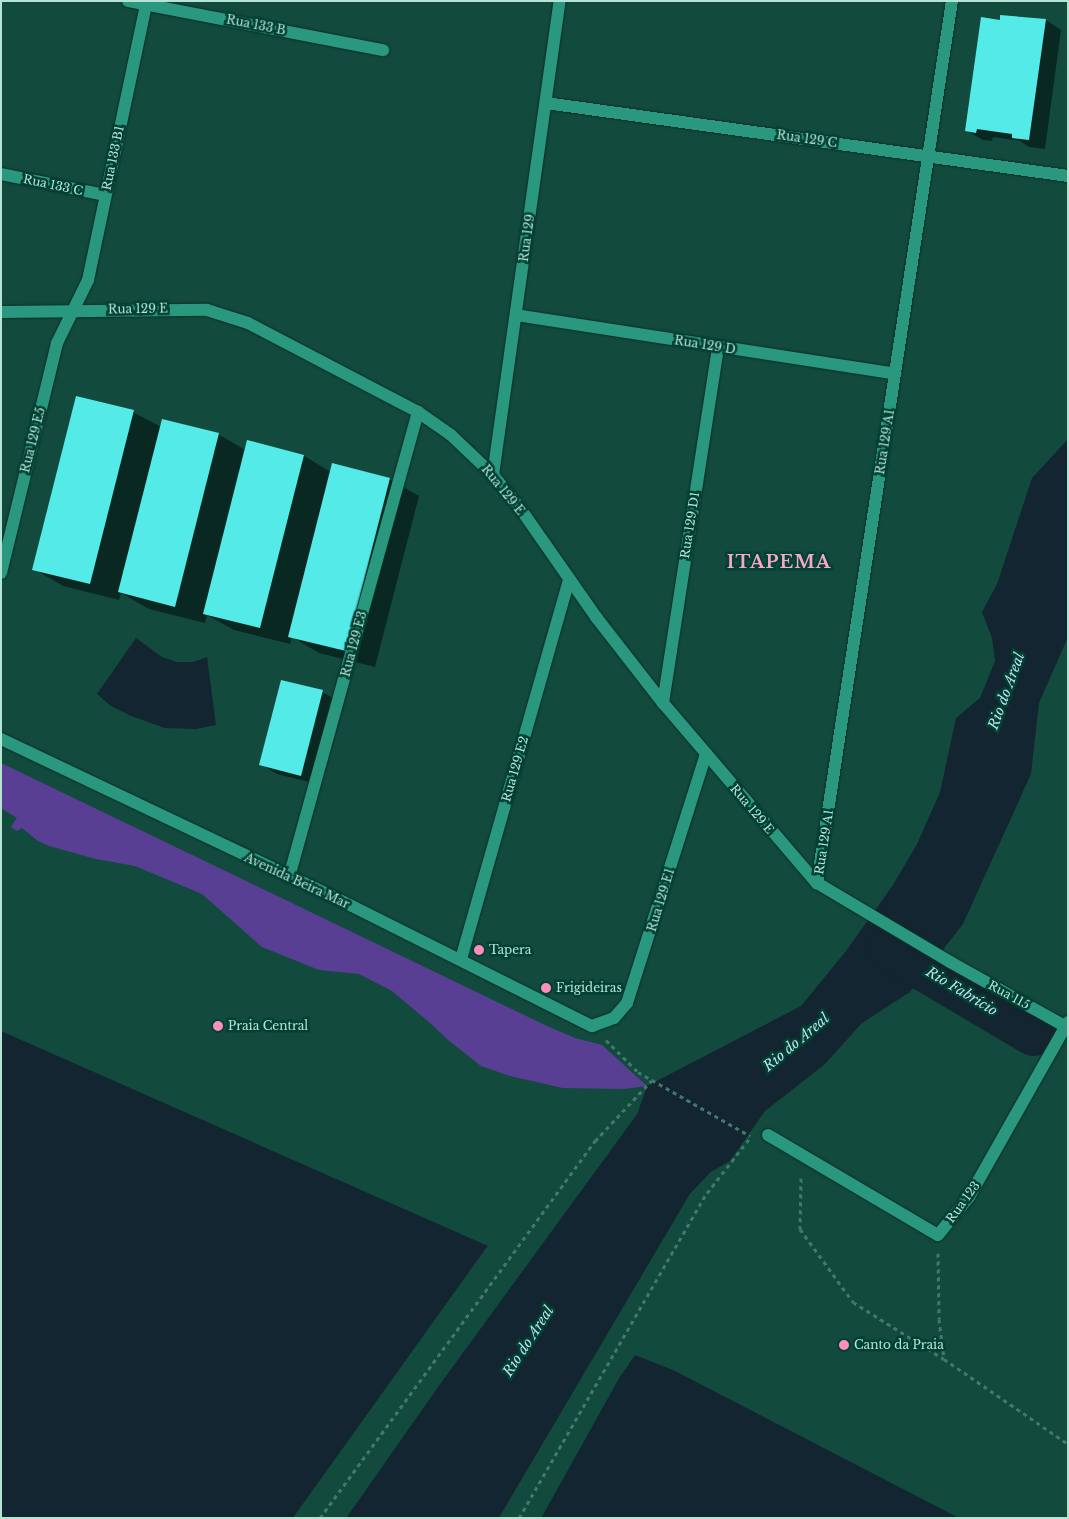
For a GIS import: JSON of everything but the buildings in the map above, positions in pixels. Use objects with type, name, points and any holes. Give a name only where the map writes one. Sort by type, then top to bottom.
[{"type":"street","name":"Rua 133 B","points":[[128,1],[384,50]]},
{"type":"street","name":"Rua 129","points":[[493,475],[560,1]]},
{"type":"street","name":"Rua 129 A1","points":[[818,883],[952,1]]},
{"type":"street","name":"Rua 133 B1","points":[[74,310],[88,280],[146,5]]},
{"type":"street","name":"Rua 129 C","points":[[546,103],[1068,176]]},
{"type":"street","name":"Rua 133 C","points":[[1,174],[105,195]]},
{"type":"street","name":"Rua 129 E","points":[[1,312],[189,309],[228,316],[265,332],[418,412],[458,441],[493,475],[663,703],[818,883],[863,910]]},
{"type":"street","name":"Rua 129 E5","points":[[1,573],[57,343],[74,310]]},
{"type":"street","name":"Rua 129 D","points":[[516,315],[895,374]]},
{"type":"street","name":"Rua 129 D1","points":[[663,703],[718,346]]},
{"type":"street","name":"Rua 129 E3","points":[[289,877],[418,412]]},
{"type":"street","name":"Rua 129 E2","points":[[461,959],[569,579]]},
{"type":"street","name":"Avenida Beira Mar","points":[[1,739],[461,959],[592,1026]]},
{"type":"street","name":"Rua 129 E1","points":[[592,1026],[614,1018],[628,1003],[706,754]]},
{"type":"street","name":"Rua 115","points":[[863,910],[950,962],[1067,1025]]},
{"type":"street","name":"Rua 123","points":[[768,1134],[938,1234],[969,1197],[1067,1025]]},
{"type":"path","points":[[519,1518],[708,1193],[751,1137],[638,1072],[592,1026]]},
{"type":"path","points":[[320,1518],[595,1141],[652,1080]]},
{"type":"path","points":[[802,1154],[800,1229],[853,1302],[944,1359],[1068,1444]]},
{"type":"path","points":[[938,1234],[939,1319],[944,1359]]},
{"type":"shaded area","points":[[1,763],[547,1026],[575,1038],[602,1045],[647,1086],[624,1089],[563,1088],[510,1076],[481,1066],[392,991],[359,974],[319,970],[262,947],[202,894],[135,866],[96,859],[49,846],[38,841],[22,828],[17,831],[11,827],[17,818],[1,808]]},
{"type":"water","name":"Rio do Areal","points":[[1068,439],[1068,637],[1039,703],[1031,774],[963,924],[910,992],[862,1023],[824,1065],[765,1111],[730,1161],[711,1172],[690,1194],[499,1518],[346,1518],[440,1384],[637,1114],[647,1086],[801,1006],[846,951],[893,885],[917,844],[940,792],[956,718],[980,698],[995,661],[992,638],[982,612],[997,584],[1032,478]]},
{"type":"water","points":[[136,638],[162,657],[177,662],[193,662],[207,657],[216,725],[196,729],[165,728],[131,716],[111,706],[97,694]]},
{"type":"water","points":[[1,1031],[488,1246],[293,1518],[1,1518]]},
{"type":"water","points":[[635,1355],[673,1370],[959,1518],[541,1518],[619,1378]]},
{"type":"pier","points":[[647,1086],[637,1114],[440,1384],[346,1518],[344,1518],[438,1383],[635,1113],[643,1088]]},
{"type":"pier","points":[[730,1161],[729,1165],[713,1174],[692,1196],[566,1412],[502,1518],[499,1518],[690,1194],[711,1172]]},
{"type":"pier","points":[[489,1244],[490,1248],[297,1518],[293,1518]]},
{"type":"pier","points":[[636,1353],[619,1378],[541,1518],[538,1518],[617,1377]]},
{"type":"waterway","name":"Rio Fabrício","points":[[890,948],[1034,1033]]},
{"type":"place","name":"Tapera","points":[[479,950]]},
{"type":"place","name":"Frigideiras","points":[[546,988]]},
{"type":"place","name":"Praia Central","points":[[218,1026]]},
{"type":"place","name":"Canto da Praia","points":[[844,1345]]},
{"type":"district","name":"ITAPEMA","points":[[779,562]]}]
